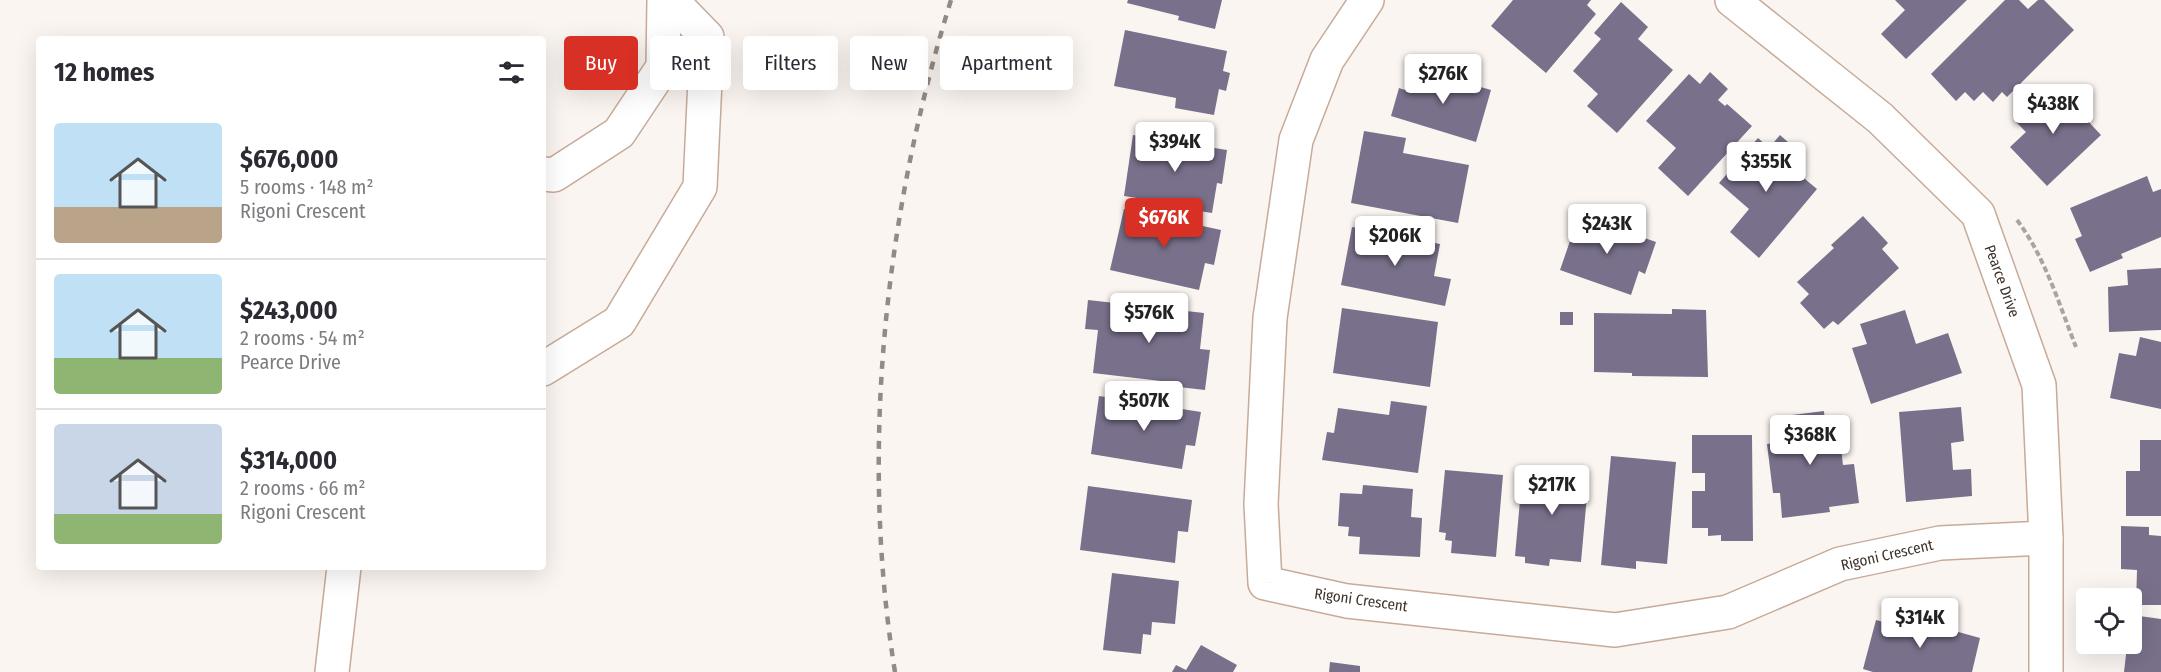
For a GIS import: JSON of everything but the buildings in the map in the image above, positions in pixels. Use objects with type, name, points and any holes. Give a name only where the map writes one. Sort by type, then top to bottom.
[{"type":"street","points":[[546,174],[554,175],[619,133],[663,67],[664,0]]},
{"type":"street","points":[[546,367],[619,322],[700,187],[707,37],[671,0]]},
{"type":"street","name":"Rigoni Crescent","points":[[1367,0],[1327,60],[1296,140],[1270,318],[1261,504],[1265,583],[1347,601],[1616,630],[1728,612],[1851,561],[1940,543],[2046,538]]},
{"type":"street","name":"Pearce Drive","points":[[1732,0],[1880,118],[1978,214],[2039,385],[2046,538],[2046,672]]},
{"type":"street","points":[[332,672],[344,570]]},
{"type":"railway","points":[[895,672],[884,588],[879,504],[879,418],[885,333],[895,248],[909,164],[928,81],[951,0]]}]
